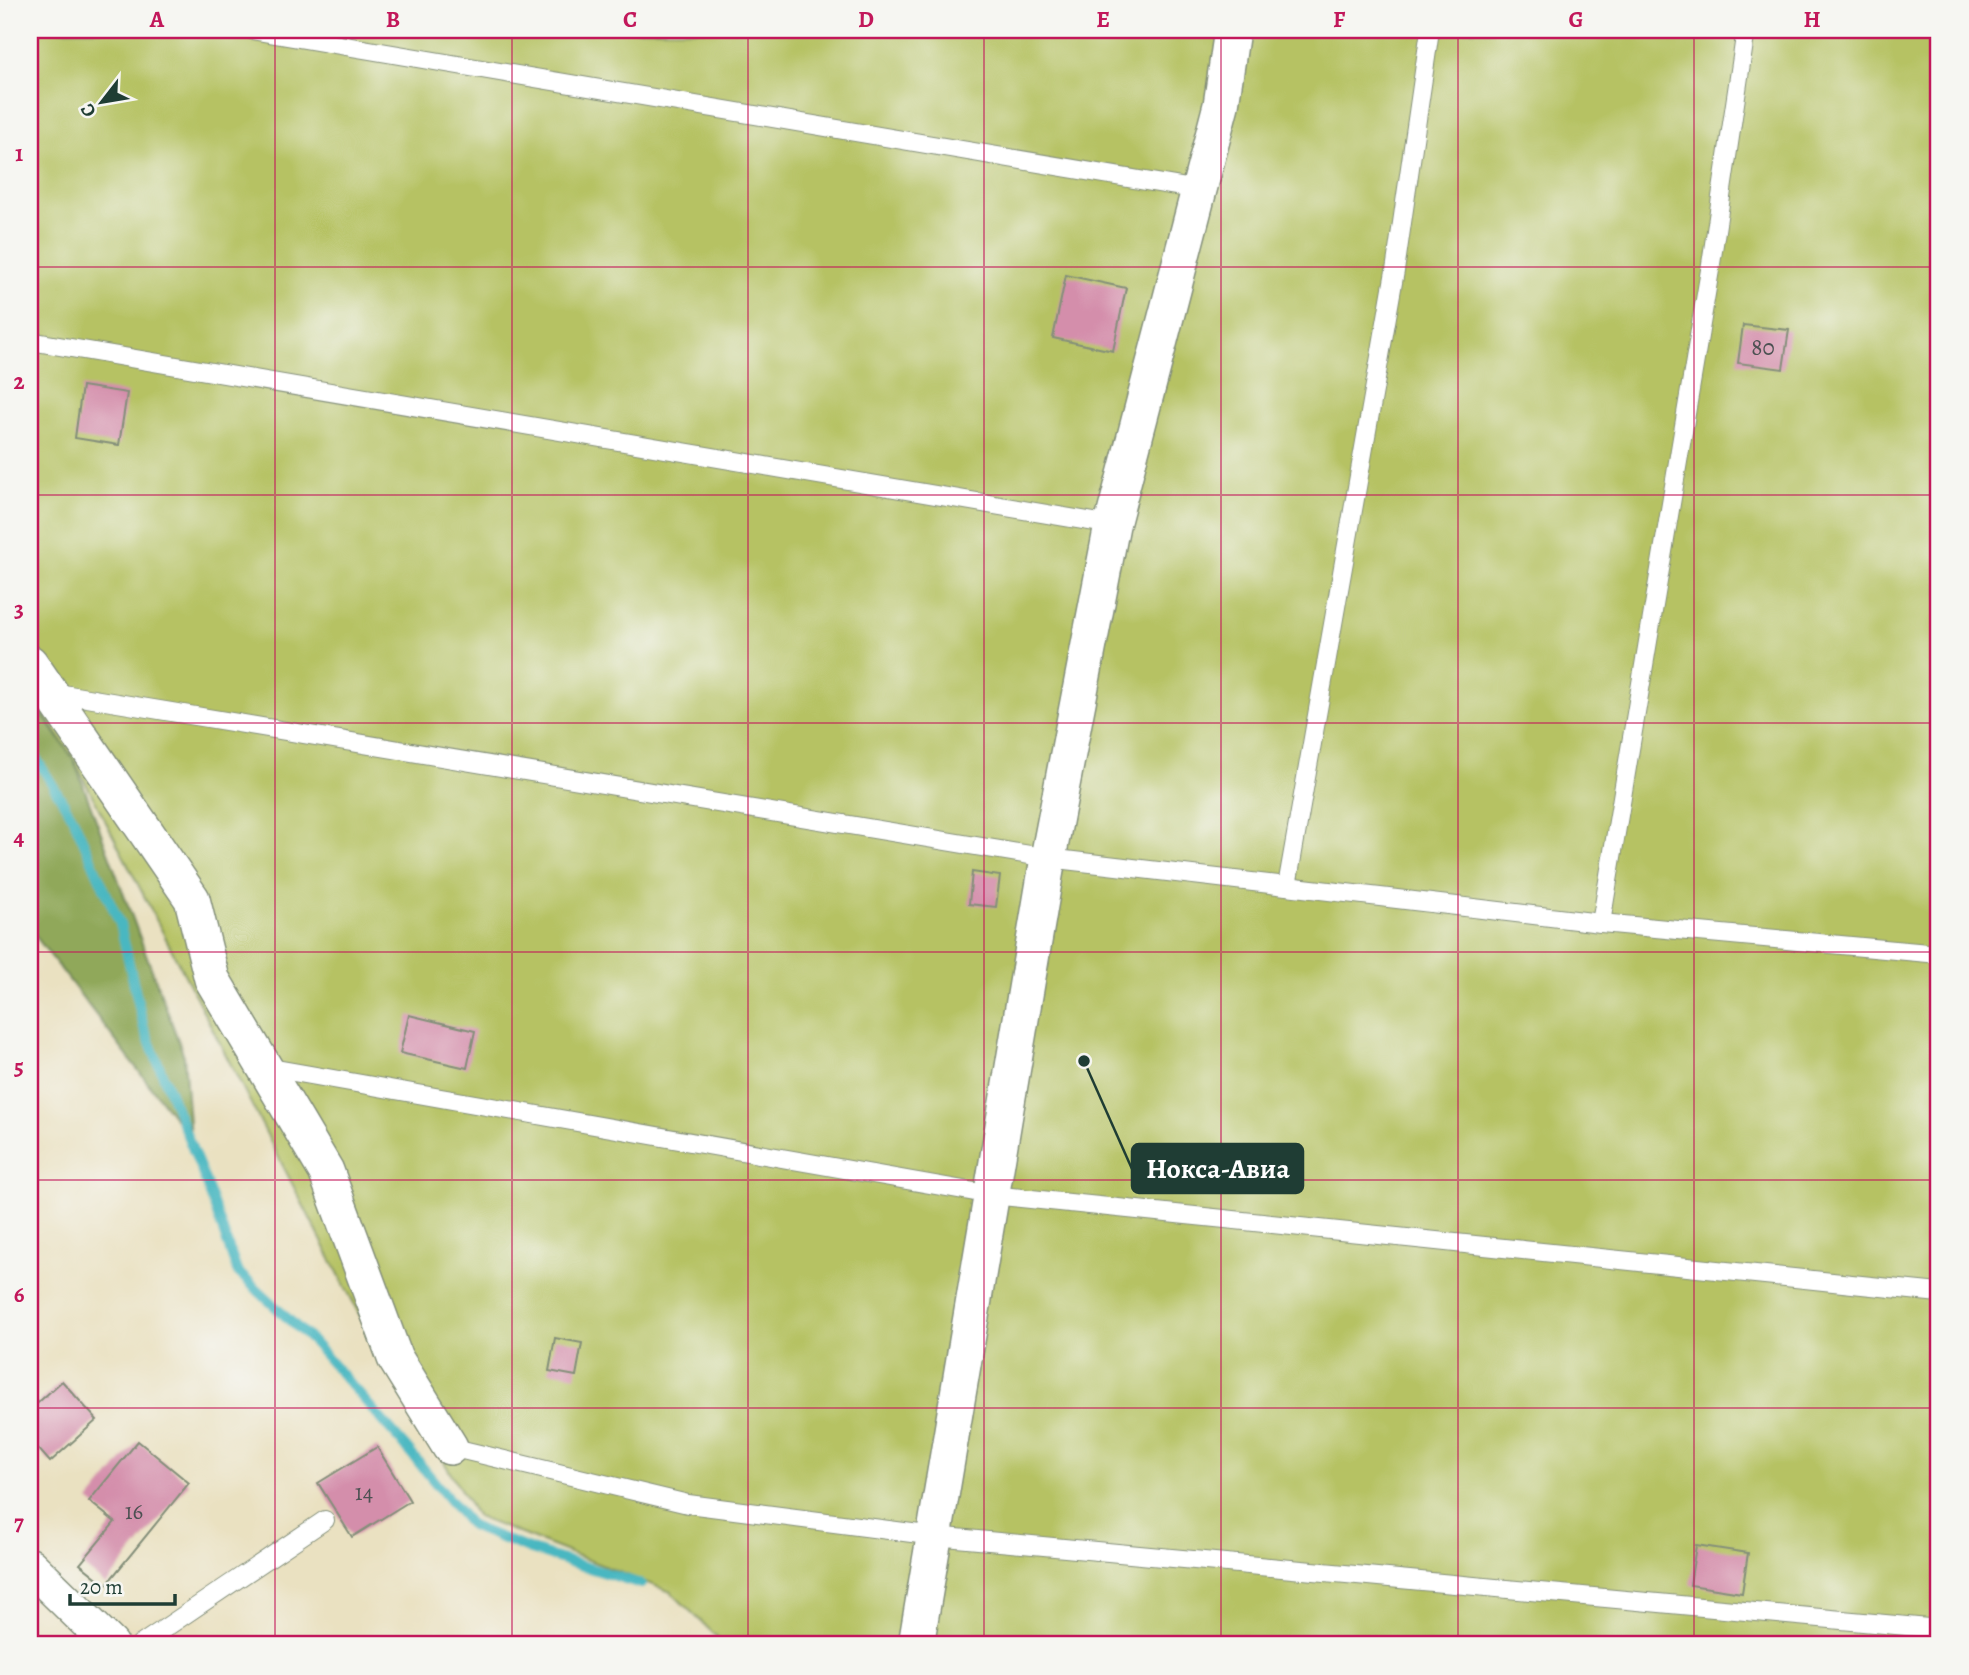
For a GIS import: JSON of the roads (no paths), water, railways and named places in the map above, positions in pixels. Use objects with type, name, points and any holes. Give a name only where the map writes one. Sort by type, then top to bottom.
[{"type":"street","points":[[916,1645],[1048,858],[1112,525],[1221,105],[1231,30]]},
{"type":"street","points":[[30,663],[192,899],[212,979],[326,1171],[395,1358],[450,1447]]},
{"type":"street","points":[[30,1566],[111,1645]]},
{"type":"lane","points":[[251,30],[1199,190]]},
{"type":"lane","points":[[1286,886],[1392,284],[1430,30]]},
{"type":"lane","points":[[1601,923],[1712,264],[1745,30]]},
{"type":"lane","points":[[30,341],[1112,525]]},
{"type":"lane","points":[[50,692],[1048,858],[1601,923],[1939,952]]},
{"type":"lane","points":[[264,1067],[992,1195],[1939,1293]]},
{"type":"lane","points":[[450,1447],[688,1504],[934,1536],[1939,1629]]},
{"type":"lane","points":[[140,1645],[325,1520]]},
{"type":"waterway","points":[[30,748],[73,818],[120,924],[144,1028],[205,1180],[237,1271],[314,1343],[471,1526],[531,1550],[641,1584]]},
{"type":"place","name":"Нокса-Авиа","points":[[1084,1061]]}]
